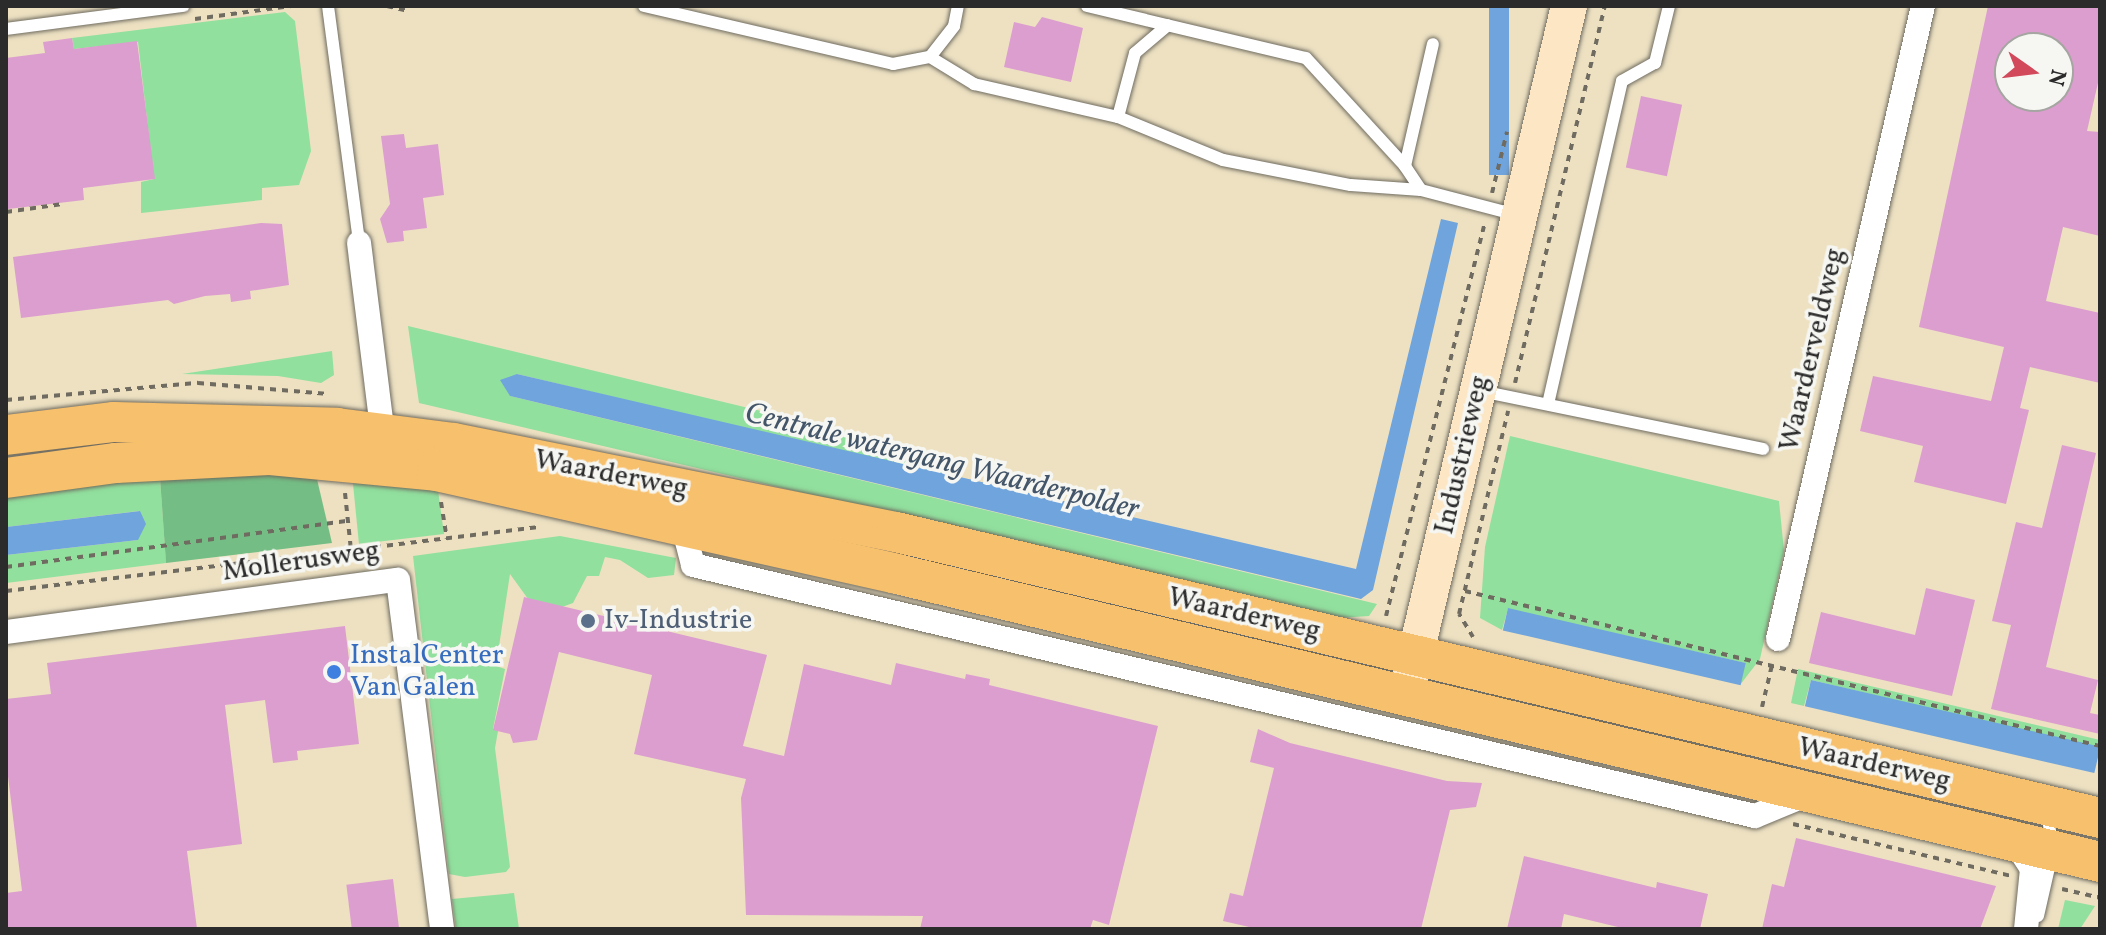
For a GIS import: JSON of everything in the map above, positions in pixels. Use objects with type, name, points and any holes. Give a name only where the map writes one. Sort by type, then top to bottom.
[{"type":"main road","name":"Waarderweg","points":[[6,435],[114,422],[385,448],[896,532],[2100,818]]},
{"type":"main road","name":"Waarderweg","points":[[6,478],[116,463],[385,448],[683,526],[1814,791],[2100,862]]},
{"type":"street","name":"Industrieweg","points":[[1406,695],[1494,394],[1504,211],[1569,6]]},
{"type":"street","name":"Waarderveldweg","points":[[1778,639],[1923,6]]},
{"type":"street","points":[[359,243],[385,448]]},
{"type":"street","name":"Waarderweg","points":[[683,526],[693,565],[1694,802],[1755,816],[1814,791]]},
{"type":"street","name":"Mollerusweg","points":[[6,632],[398,580],[442,929]]},
{"type":"street","points":[[2014,841],[2032,869],[2028,929]]},
{"type":"lane","points":[[6,29],[184,6]]},
{"type":"lane","points":[[328,6],[359,243]]},
{"type":"lane","points":[[644,6],[893,64],[930,57],[954,26],[958,6]]},
{"type":"lane","points":[[1087,6],[1129,11],[1168,25],[1306,58],[1405,166],[1421,190]]},
{"type":"lane","points":[[1548,404],[1622,81],[1655,63],[1669,6]]},
{"type":"lane","points":[[1118,117],[1135,53],[1168,25]]},
{"type":"lane","points":[[1405,166],[1433,44]]},
{"type":"lane","points":[[930,57],[974,84],[1118,117],[1223,160],[1351,185],[1421,190],[1504,211]]},
{"type":"lane","points":[[1494,394],[1763,449]]},
{"type":"lane","points":[[2028,929],[2037,921],[2053,850],[2043,805]]},
{"type":"path","points":[[387,6],[408,11]]},
{"type":"path","points":[[1467,668],[1474,639],[1459,614],[1494,394],[1605,6]]},
{"type":"path","points":[[1373,646],[1393,599],[1504,211],[1507,130]]},
{"type":"path","points":[[6,239],[6,212],[62,204]]},
{"type":"path","points":[[6,567],[348,521]]},
{"type":"path","points":[[6,591],[351,550]]},
{"type":"path","points":[[1465,591],[2100,746]]},
{"type":"path","points":[[1762,708],[1778,639]]},
{"type":"green space","points":[[285,12],[295,21],[311,151],[299,185],[262,188],[262,200],[141,213],[141,182],[154,179],[138,42],[74,49],[72,38]]},
{"type":"green space","points":[[408,326],[952,457],[948,477],[517,374],[510,396],[1377,604],[1369,616],[1338,618],[419,403]]},
{"type":"green space","points":[[332,351],[334,375],[321,383],[278,376],[182,374]]},
{"type":"green space","points":[[1510,436],[1779,501],[1784,551],[1760,659],[1740,685],[1745,663],[1508,609],[1502,630],[1480,618],[1485,547]]},
{"type":"green space","points":[[205,473],[316,475],[332,543],[166,563],[160,478]]},
{"type":"green space","points":[[352,474],[437,483],[444,534],[359,544]]},
{"type":"green space","points":[[160,478],[166,563],[6,583],[6,555],[138,540],[139,511],[6,527],[6,493]]},
{"type":"green space","points":[[560,536],[676,558],[674,575],[648,578],[620,560],[605,557],[599,576],[587,576],[573,603],[562,607],[531,603],[510,574],[496,666],[505,669],[493,729],[498,731],[495,748],[510,867],[506,872],[465,877],[449,874],[413,556]]},
{"type":"green space","points":[[1798,669],[2100,740],[2100,749],[1811,680],[1804,706],[1791,703]]},
{"type":"green space","points":[[514,893],[519,929],[456,929],[452,899]]},
{"type":"green space","points":[[2065,900],[2095,906],[2080,929],[2058,929]]},
{"type":"water","points":[[1489,6],[1509,6],[1509,175],[1489,175]]},
{"type":"water","points":[[1441,219],[1458,223],[1373,590],[1361,599],[510,396],[500,380],[517,374],[1356,569]]},
{"type":"water","points":[[140,511],[146,524],[138,540],[6,555],[6,527]]},
{"type":"water","points":[[1508,608],[1746,663],[1741,685],[1503,630]]},
{"type":"water","points":[[1811,680],[2100,747],[2094,773],[1805,706]]},
{"type":"building","points":[[1988,6],[2100,6],[2100,74],[2087,131],[2100,132],[2100,236],[2063,227],[2046,301],[2100,313],[2100,383],[2030,367],[2020,408],[2029,410],[2006,504],[1914,482],[1923,446],[1860,431],[1873,376],[1991,401],[2004,347],[1919,327]]},
{"type":"building","points":[[1042,17],[1083,28],[1071,82],[1004,67],[1014,22],[1035,27]]},
{"type":"building","points":[[72,38],[74,49],[137,41],[155,179],[83,188],[84,200],[8,209],[6,58],[45,53],[43,42]]},
{"type":"building","points":[[1641,96],[1682,105],[1667,176],[1626,167]]},
{"type":"building","points":[[404,134],[406,148],[438,144],[444,195],[423,198],[427,228],[403,231],[404,241],[387,243],[380,219],[390,204],[381,136]]},
{"type":"building","points":[[261,223],[282,224],[289,285],[250,291],[251,299],[231,302],[230,294],[205,296],[174,304],[168,300],[21,318],[13,257]]},
{"type":"building","points":[[2062,445],[2096,453],[2046,667],[2098,680],[2090,713],[2100,715],[2100,734],[1991,709],[2011,625],[1992,621],[2016,522],[2042,528]]},
{"type":"building","points":[[1926,588],[1975,600],[1952,696],[1809,663],[1821,612],[1915,635]]},
{"type":"building","points":[[524,597],[767,655],[743,746],[784,756],[804,664],[891,685],[896,663],[965,679],[966,674],[990,679],[989,685],[1158,726],[1109,925],[1093,920],[1090,929],[920,929],[923,916],[746,915],[741,798],[746,779],[634,754],[652,675],[559,652],[537,740],[513,743],[510,734],[493,730]]},
{"type":"building","points":[[345,626],[359,744],[297,751],[298,760],[273,763],[265,700],[225,705],[242,844],[187,851],[197,929],[6,929],[6,893],[22,891],[6,760],[6,699],[51,694],[47,663]]},
{"type":"building","points":[[1258,729],[1290,743],[1447,781],[1482,783],[1476,807],[1450,810],[1421,929],[1258,929],[1223,921],[1230,893],[1243,896],[1274,768],[1250,762]]},
{"type":"building","points":[[1796,838],[1996,886],[1980,929],[1762,929],[1772,884],[1784,887]]},
{"type":"building","points":[[1524,856],[1656,888],[1657,882],[1708,894],[1700,929],[1626,929],[1564,914],[1561,929],[1507,929]]},
{"type":"building","points":[[393,879],[399,929],[352,929],[346,885]]},
{"type":"place","name":"Iv-Industrie","points":[[588,621]]},
{"type":"place","name":"InstalCenter Van Galen","points":[[334,672]]},
{"type":"water label","name":"Centrale watergang Waarderpolder","points":[[942,462]]}]
